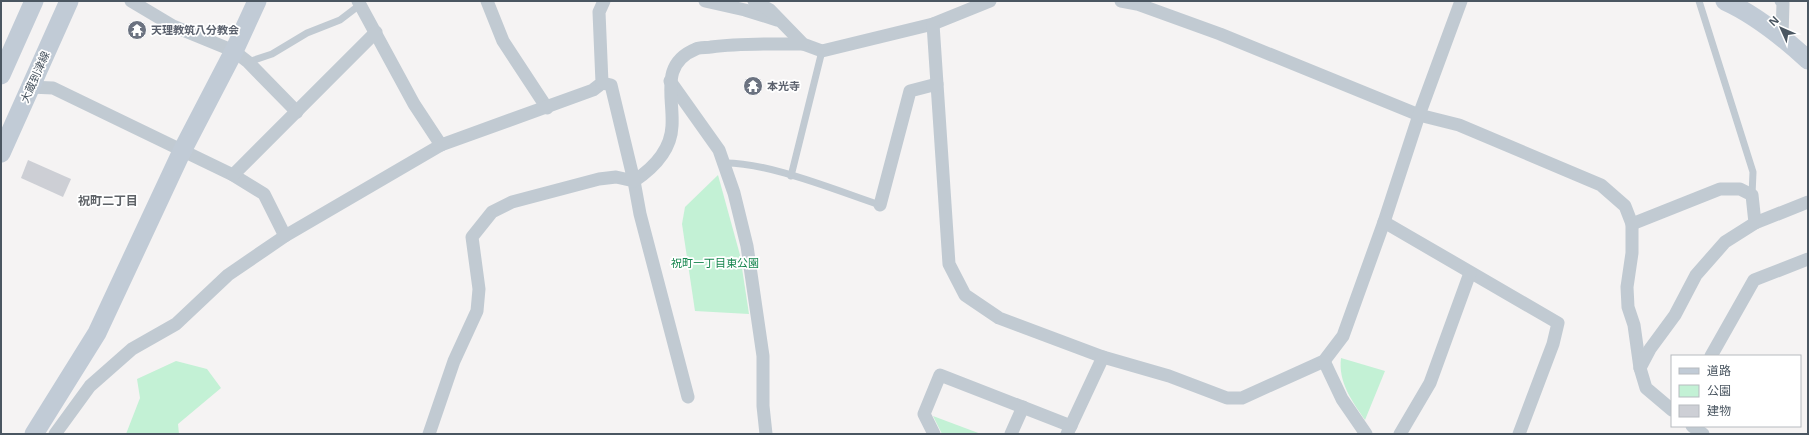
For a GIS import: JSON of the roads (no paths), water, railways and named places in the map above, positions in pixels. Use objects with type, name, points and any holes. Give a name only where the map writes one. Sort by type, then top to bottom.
[{"type":"street","points":[[34,1],[1,76],[30,87],[53,88],[233,175],[264,194],[285,236]]},
{"type":"street","name":"大蔵到津線","points":[[1,153],[69,1]]},
{"type":"street","points":[[131,1],[173,26],[241,56],[297,112]]},
{"type":"street","points":[[34,434],[96,332],[182,151],[241,56],[257,1]]},
{"type":"street","points":[[487,1],[504,41],[547,108]]},
{"type":"street","points":[[602,83],[599,12],[604,1]]},
{"type":"street","points":[[705,1],[745,10],[781,21]]},
{"type":"street","points":[[754,1],[770,10],[803,44]]},
{"type":"street","points":[[429,434],[454,361],[477,311],[479,289],[472,237],[492,212],[512,202],[599,179],[616,177],[634,181],[651,170],[665,151],[672,128],[670,81],[677,62],[696,49],[728,45],[803,44],[822,51],[933,24],[990,1]]},
{"type":"street","points":[[1121,1],[1138,3],[1220,34],[1419,115],[1459,125],[1602,185],[1625,206],[1632,224],[1632,253],[1627,287],[1628,307],[1634,325],[1640,368],[1646,388],[1671,409]]},
{"type":"street","points":[[933,24],[949,264],[965,295],[999,318],[1103,357],[1169,376],[1227,398],[1242,398],[1324,361],[1343,336],[1384,222],[1419,115],[1461,1]]},
{"type":"street","points":[[1781,1],[1783,3],[1782,36]]},
{"type":"street","points":[[361,2],[414,104],[441,146]]},
{"type":"street","points":[[1732,3],[1782,36],[1808,60]]},
{"type":"street","points":[[233,175],[376,32]]},
{"type":"street","points":[[670,81],[719,150],[734,194],[747,246],[763,356],[763,406],[766,434]]},
{"type":"street","points":[[55,434],[90,386],[132,349],[176,324],[228,275],[285,236],[441,146],[593,90],[602,83]]},
{"type":"street","points":[[602,83],[611,85],[634,181],[640,214],[688,397]]},
{"type":"street","points":[[880,205],[910,91],[937,84]]},
{"type":"street","points":[[1632,224],[1720,189],[1740,189],[1752,195],[1755,223]]},
{"type":"street","points":[[1640,368],[1650,349],[1675,315],[1696,275],[1725,242],[1755,223],[1808,202]]},
{"type":"street","points":[[1384,222],[1558,323],[1553,344],[1519,434]]},
{"type":"street","points":[[1712,355],[1754,280],[1808,259]]},
{"type":"street","points":[[1400,434],[1430,383],[1470,273]]},
{"type":"street","points":[[934,434],[924,414],[940,375],[1023,407],[1069,430],[1103,357]]},
{"type":"street","points":[[1324,361],[1342,399],[1366,434]]},
{"type":"street","points":[[1011,434],[1023,407]]},
{"type":"street","points":[[1693,427],[1703,434]]},
{"type":"lane","points":[[1699,1],[1753,172],[1752,195]]},
{"type":"lane","points":[[241,56],[272,54],[306,33],[340,20],[361,2]]},
{"type":"lane","points":[[791,176],[822,51]]},
{"type":"lane","points":[[723,163],[741,162],[791,176],[880,205]]},
{"type":"place","name":"天理教筑八分教会","points":[[137,30]]},
{"type":"place","name":"本光寺","points":[[753,86]]},
{"type":"district","name":"祝町二丁目","points":[[108,201]]},
{"type":"park label","name":"祝町一丁目東公園","points":[[715,263]]}]
